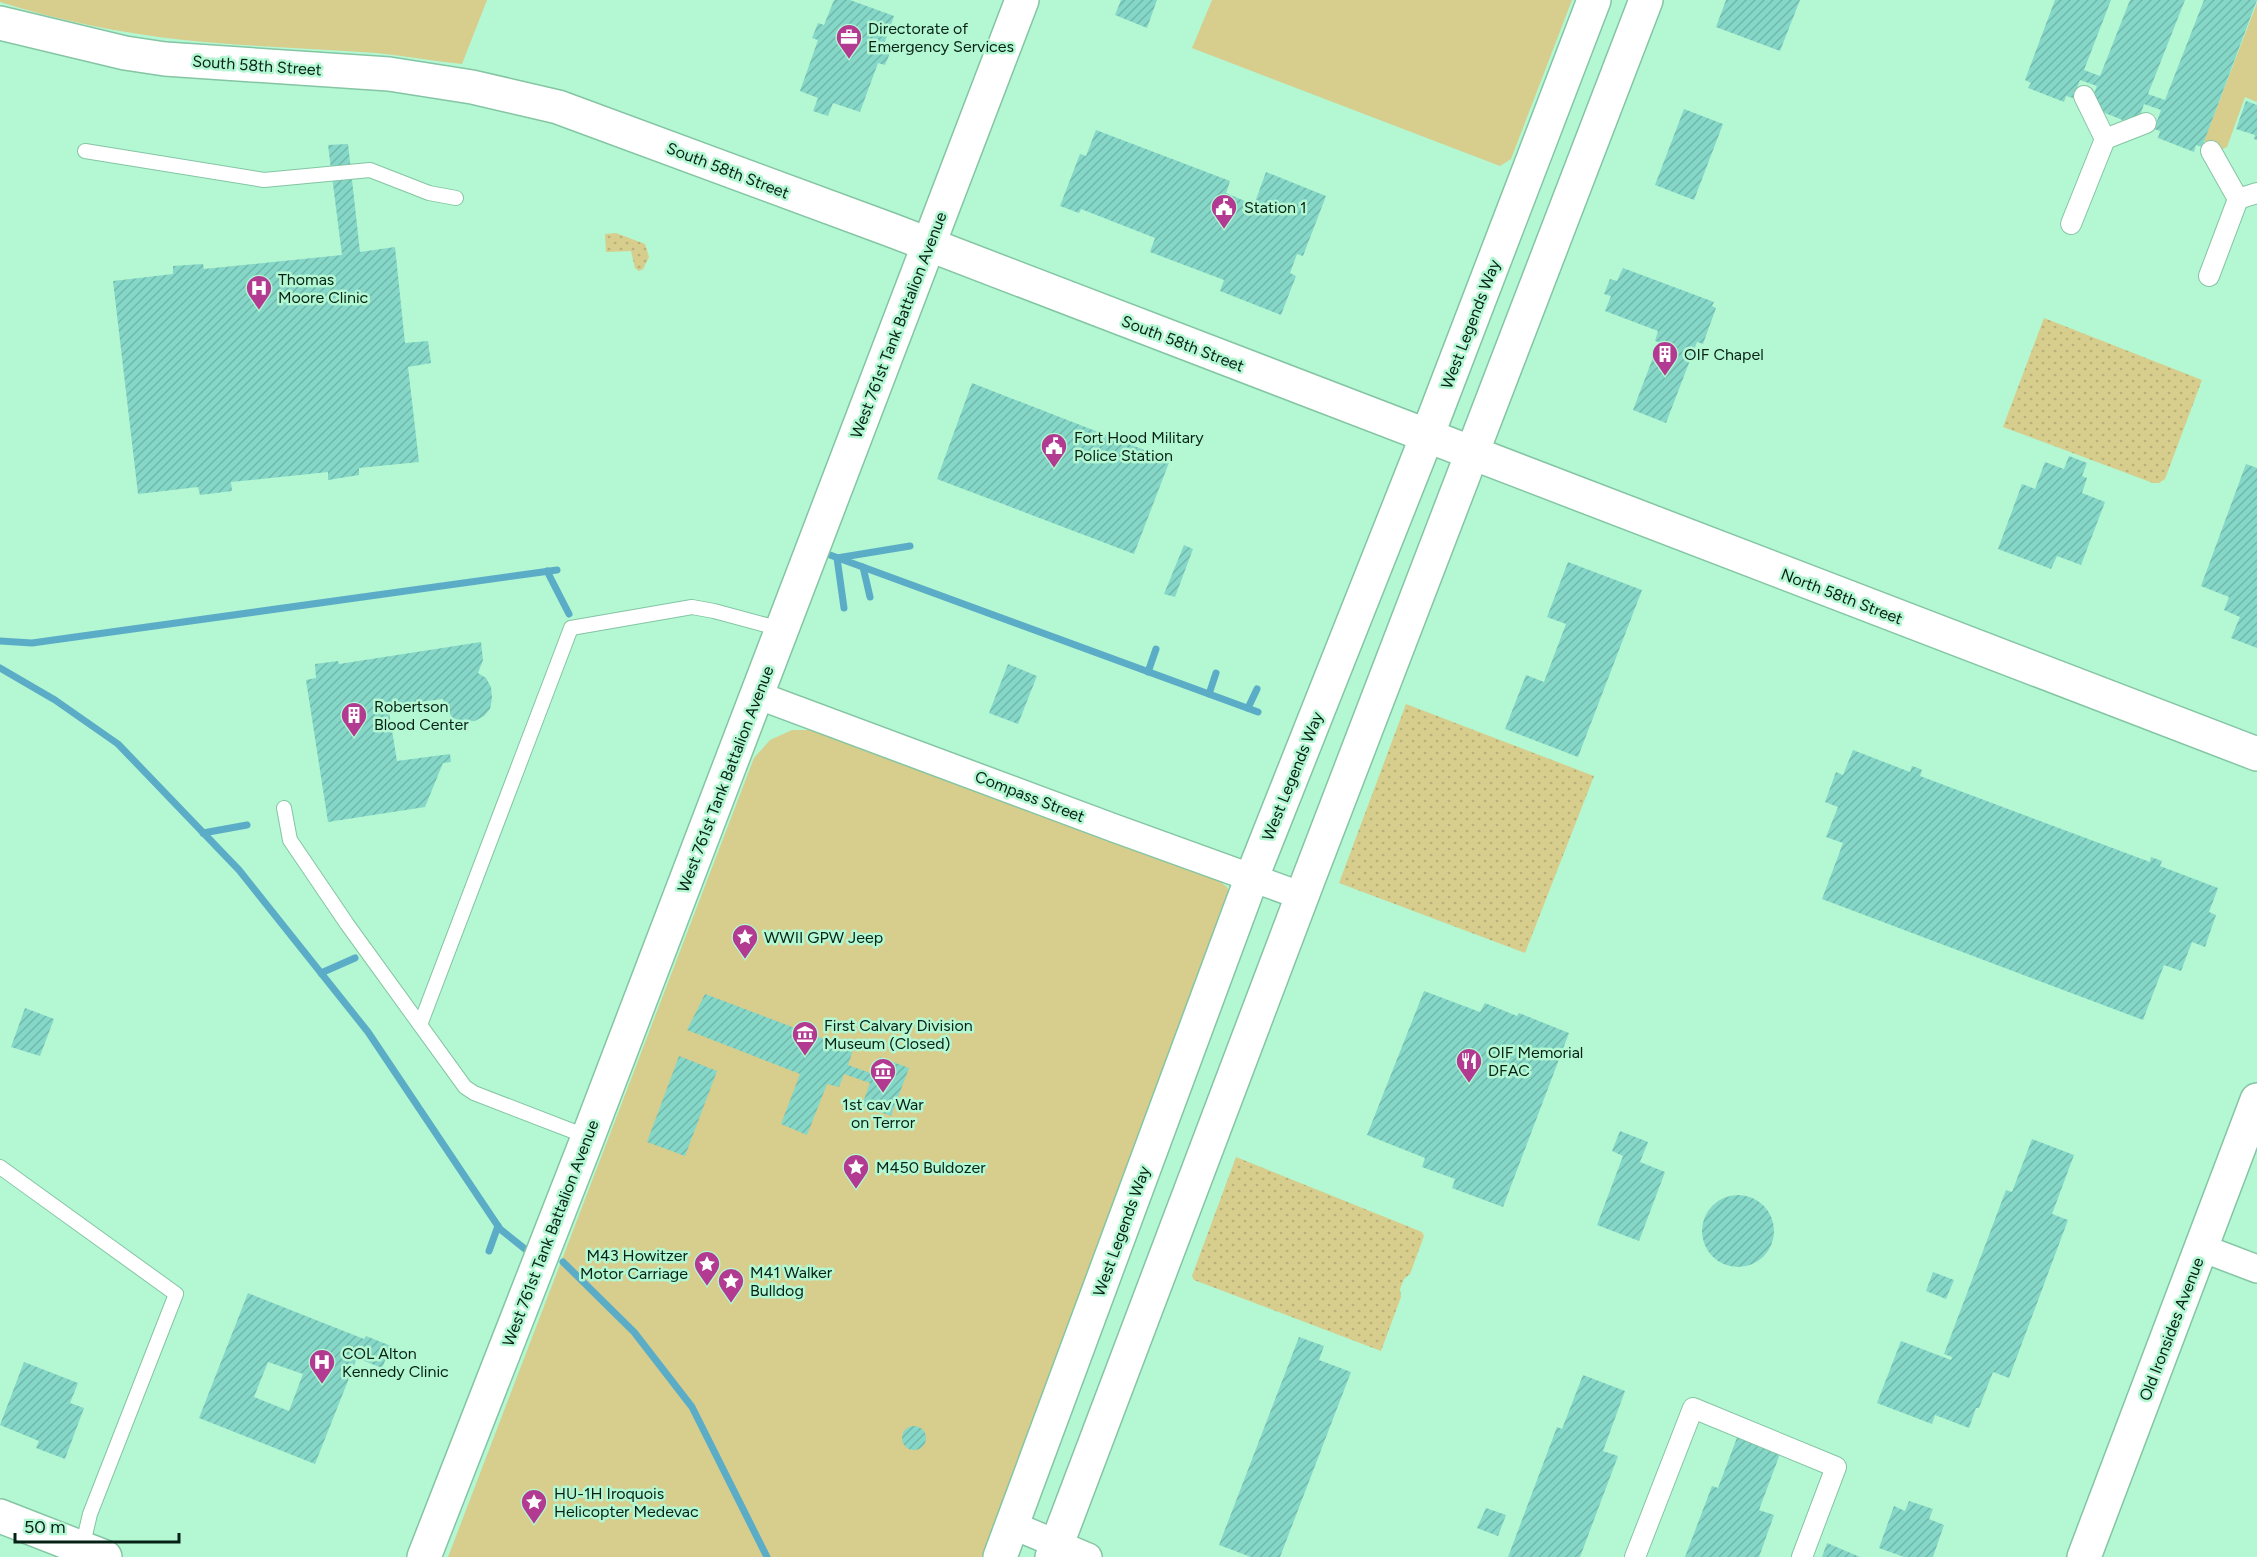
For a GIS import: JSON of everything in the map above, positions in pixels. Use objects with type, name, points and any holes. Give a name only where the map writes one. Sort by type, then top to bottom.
[{"type":"street","name":"West 761st Tank Battalion Avenue","points":[[424,1557],[758,695],[1022,0]]},
{"type":"street","name":"West Legends Way","points":[[1000,1557],[1252,877],[1427,436],[1594,0]]},
{"type":"street","points":[[1054,1551],[1302,896],[1646,0]]},
{"type":"street","name":"South 58th Street","points":[[0,23],[125,53],[165,59],[389,74],[472,87],[548,105],[702,159],[1427,436]]},
{"type":"street","points":[[2084,96],[2105,139]]},
{"type":"street","points":[[2071,224],[2105,139],[2146,123]]},
{"type":"street","points":[[2211,151],[2238,199]]},
{"type":"street","points":[[2238,199],[2257,193]]},
{"type":"street","points":[[2208,276],[2238,199]]},
{"type":"street","name":"North 58th Street","points":[[1427,436],[2257,754]]},
{"type":"street","name":"Compass Street","points":[[758,695],[1302,896]]},
{"type":"street","name":"Old Ironsides Avenue","points":[[2084,1557],[2257,1100]]},
{"type":"street","points":[[2202,1248],[2257,1269]]},
{"type":"street","points":[[1635,1557],[1693,1408],[1836,1467],[1802,1557]]},
{"type":"street","points":[[0,1516],[89,1554]]},
{"type":"street","points":[[1012,1525],[1054,1551],[1088,1557]]},
{"type":"lane","points":[[85,151],[264,180],[370,170],[429,193],[456,198]]},
{"type":"lane","points":[[420,1025],[571,628],[692,607],[782,629]]},
{"type":"lane","points":[[284,808],[290,840],[465,1087],[474,1093],[588,1137]]},
{"type":"lane","points":[[0,1167],[176,1294],[90,1514],[89,1554]]},
{"type":"shaded area","points":[[0,0],[487,0],[462,64],[376,53],[160,37],[68,21],[0,2]]},
{"type":"shaded area","points":[[1212,0],[1572,0],[1511,159],[1500,166],[1192,48]]},
{"type":"shaded area","points":[[2257,3],[2257,102],[2245,97],[2227,147],[2223,149],[2204,141]]},
{"type":"shaded area","points":[[616,233],[645,244],[649,257],[643,269],[639,271],[635,268],[631,251],[606,252],[605,234]]},
{"type":"shaded area","points":[[2044,318],[2202,380],[2165,479],[2159,483],[2153,483],[2003,427]]},
{"type":"shaded area","points":[[1406,704],[1594,776],[1525,953],[1339,883]]},
{"type":"shaded area","points":[[792,730],[816,730],[1215,878],[1227,887],[1232,903],[985,1557],[448,1557],[754,758],[770,740]]},
{"type":"shaded area","points":[[1236,1157],[1422,1232],[1424,1236],[1410,1274],[1404,1279],[1400,1289],[1401,1297],[1381,1351],[1194,1280],[1192,1276]]},
{"type":"building","name":"Directorate of Emergency Services","points":[[834,0],[850,0],[894,16],[883,47],[891,50],[885,65],[878,63],[860,112],[833,103],[828,116],[813,111],[818,98],[800,91],[818,40],[812,38],[818,23],[824,25]]},
{"type":"building","points":[[1121,0],[1157,0],[1147,28],[1115,15]]},
{"type":"building","points":[[1726,0],[1800,0],[1780,51],[1716,27]]},
{"type":"building","points":[[2055,0],[2111,0],[2084,70],[2100,76],[2130,0],[2185,0],[2148,94],[2165,100],[2204,0],[2257,0],[2202,147],[2196,145],[2194,152],[2158,138],[2160,131],[2154,129],[2161,110],[2144,104],[2139,119],[2132,117],[2130,123],[2095,109],[2091,101],[2097,86],[2080,80],[2073,98],[2066,96],[2064,102],[2028,88],[2031,83],[2025,80]]},
{"type":"building","points":[[2246,101],[2257,105],[2257,140],[2254,139],[2255,135],[2236,129]]},
{"type":"building","points":[[1684,109],[1723,124],[1694,200],[1655,185]]},
{"type":"building","name":"Station 1","points":[[1096,130],[1230,181],[1226,193],[1254,205],[1266,172],[1326,196],[1303,256],[1297,254],[1290,273],[1296,276],[1281,315],[1220,291],[1224,280],[1150,252],[1155,238],[1081,209],[1079,213],[1060,206],[1080,154],[1086,156]]},
{"type":"building","name":"Thomas Moore Clinic","points":[[348,144],[360,252],[395,247],[405,343],[428,341],[431,363],[408,367],[419,462],[359,468],[359,475],[328,480],[328,472],[231,482],[232,491],[200,495],[198,487],[138,494],[113,281],[173,274],[173,266],[203,264],[204,269],[342,255],[328,145]]},
{"type":"building","name":"OIF Chapel","points":[[1623,268],[1714,302],[1712,306],[1716,308],[1703,344],[1697,342],[1666,423],[1633,410],[1659,342],[1655,341],[1658,331],[1605,311],[1611,296],[1604,294],[1610,279],[1617,281]]},
{"type":"building","name":"Fort Hood Military Police Station","points":[[972,383],[1170,460],[1134,554],[937,479]]},
{"type":"building","points":[[2069,456],[2087,463],[2082,476],[2087,478],[2082,493],[2105,502],[2081,565],[2057,556],[2051,569],[1998,549],[2022,484],[2035,489],[2045,462],[2064,469]]},
{"type":"building","points":[[2246,464],[2257,468],[2257,648],[2231,638],[2240,617],[2224,610],[2229,597],[2201,586]]},
{"type":"building","points":[[1184,545],[1193,549],[1175,597],[1164,594]]},
{"type":"building","points":[[1568,562],[1642,590],[1578,757],[1505,729],[1526,675],[1544,682],[1566,624],[1547,617]]},
{"type":"building","name":"Robertson Blood Center","points":[[481,642],[483,660],[478,673],[486,678],[491,687],[492,698],[490,709],[484,716],[475,721],[464,722],[453,718],[446,709],[443,699],[388,706],[397,761],[450,754],[451,762],[443,763],[425,807],[328,822],[306,680],[316,678],[315,664],[338,661],[339,664]]},
{"type":"building","points":[[1008,664],[1037,676],[1018,724],[989,713]]},
{"type":"building","points":[[1853,750],[1910,772],[1912,766],[1918,768],[1922,770],[1920,776],[2150,862],[2151,857],[2162,861],[2160,866],[2218,888],[2209,912],[2216,915],[2205,947],[2192,942],[2181,971],[2164,965],[2143,1020],[1822,899],[1843,843],[1826,837],[1838,807],[1825,802],[1836,772],[1843,775]]},
{"type":"building","name":"OIF Memorial DFAC","points":[[1424,991],[1480,1012],[1485,1003],[1517,1016],[1519,1013],[1569,1033],[1503,1207],[1452,1188],[1455,1179],[1422,1167],[1425,1158],[1367,1135]]},
{"type":"building","name":"First Calvary Division Museum (Closed)","points":[[705,994],[853,1050],[848,1065],[873,1074],[880,1057],[909,1068],[891,1116],[862,1105],[870,1083],[844,1074],[839,1087],[827,1084],[807,1135],[781,1124],[800,1074],[687,1030]]},
{"type":"building","points":[[25,1008],[54,1019],[40,1056],[11,1047]]},
{"type":"building","points":[[679,1056],[717,1071],[685,1156],[647,1142]]},
{"type":"building","points":[[1620,1131],[1648,1142],[1640,1162],[1665,1172],[1639,1241],[1597,1225],[1623,1156],[1612,1151]]},
{"type":"building","points":[[2032,1139],[2074,1155],[2052,1214],[2068,1220],[2009,1378],[1993,1372],[1969,1428],[1935,1415],[1932,1424],[1877,1403],[1901,1341],[1951,1360],[1952,1357],[1944,1354],[2006,1190],[2012,1192]]},
{"type":"building","points":[[1738,1195],[1758,1201],[1768,1211],[1774,1231],[1768,1251],[1758,1261],[1738,1267],[1718,1261],[1708,1251],[1702,1231],[1708,1211],[1718,1201]]},
{"type":"building","points":[[1933,1272],[1954,1280],[1946,1299],[1926,1291]]},
{"type":"building","name":"COL Alton Kennedy Clinic","points":[[248,1293],[364,1339],[366,1336],[391,1346],[382,1368],[357,1358],[315,1464],[199,1418]],"holes":[[[268,1362],[303,1374],[289,1411],[254,1397]]]},
{"type":"building","points":[[1299,1337],[1324,1346],[1319,1360],[1351,1372],[1280,1557],[1251,1557],[1219,1545]]},
{"type":"building","points":[[24,1362],[78,1383],[70,1403],[84,1408],[65,1459],[36,1448],[39,1441],[0,1425]]},
{"type":"building","points":[[1583,1375],[1625,1391],[1603,1451],[1618,1456],[1580,1557],[1508,1557],[1557,1427],[1562,1429]]},
{"type":"building","points":[[914,1426],[923,1429],[926,1438],[923,1447],[914,1450],[905,1447],[902,1438],[905,1429]]},
{"type":"building","points":[[1738,1435],[1781,1451],[1759,1510],[1774,1515],[1759,1557],[1685,1557],[1712,1486],[1718,1488]]},
{"type":"building","points":[[1909,1501],[1933,1509],[1929,1519],[1944,1525],[1933,1557],[1904,1557],[1879,1548],[1894,1506],[1905,1511]]},
{"type":"building","points":[[1486,1508],[1506,1515],[1498,1536],[1477,1528]]},
{"type":"building","points":[[1827,1543],[1860,1557],[1822,1557]]},
{"type":"waterway","points":[[844,608],[837,558],[910,546]]},
{"type":"waterway","points":[[830,555],[1258,712]]},
{"type":"waterway","points":[[863,567],[870,597]]},
{"type":"waterway","points":[[0,641],[32,643],[557,570]]},
{"type":"waterway","points":[[547,571],[569,614]]},
{"type":"waterway","points":[[1148,672],[1156,649]]},
{"type":"waterway","points":[[0,668],[55,700],[118,744],[239,870],[368,1032],[500,1229],[525,1249]]},
{"type":"waterway","points":[[1209,694],[1216,673]]},
{"type":"waterway","points":[[1248,708],[1257,689]]},
{"type":"waterway","points":[[203,833],[247,825]]},
{"type":"waterway","points":[[321,973],[355,958]]},
{"type":"waterway","points":[[489,1251],[498,1226]]},
{"type":"waterway","points":[[563,1262],[634,1332],[692,1407],[767,1557]]},
{"type":"place","name":"Directorate of Emergency Services","points":[[849,60]]},
{"type":"place","name":"Station 1","points":[[1224,230]]},
{"type":"place","name":"Thomas Moore Clinic","points":[[259,311]]},
{"type":"place","name":"OIF Chapel","points":[[1665,377]]},
{"type":"place","name":"Fort Hood Military Police Station","points":[[1054,469]]},
{"type":"place","name":"Robertson Blood Center","points":[[354,738]]},
{"type":"place","name":"WWII GPW Jeep","points":[[745,960]]},
{"type":"place","name":"First Calvary Division Museum (Closed)","points":[[805,1057]]},
{"type":"place","name":"OIF Memorial DFAC","points":[[1469,1084]]},
{"type":"place","name":"1st cav War on Terror","points":[[883,1094]]},
{"type":"place","name":"M450 Buldozer","points":[[856,1190]]},
{"type":"place","name":"M43 Howitzer Motor Carriage","points":[[707,1287]]},
{"type":"place","name":"M41 Walker Bulldog","points":[[731,1304]]},
{"type":"place","name":"COL Alton Kennedy Clinic","points":[[322,1385]]},
{"type":"place","name":"HU-1H Iroquois Helicopter Medevac","points":[[534,1525]]}]
